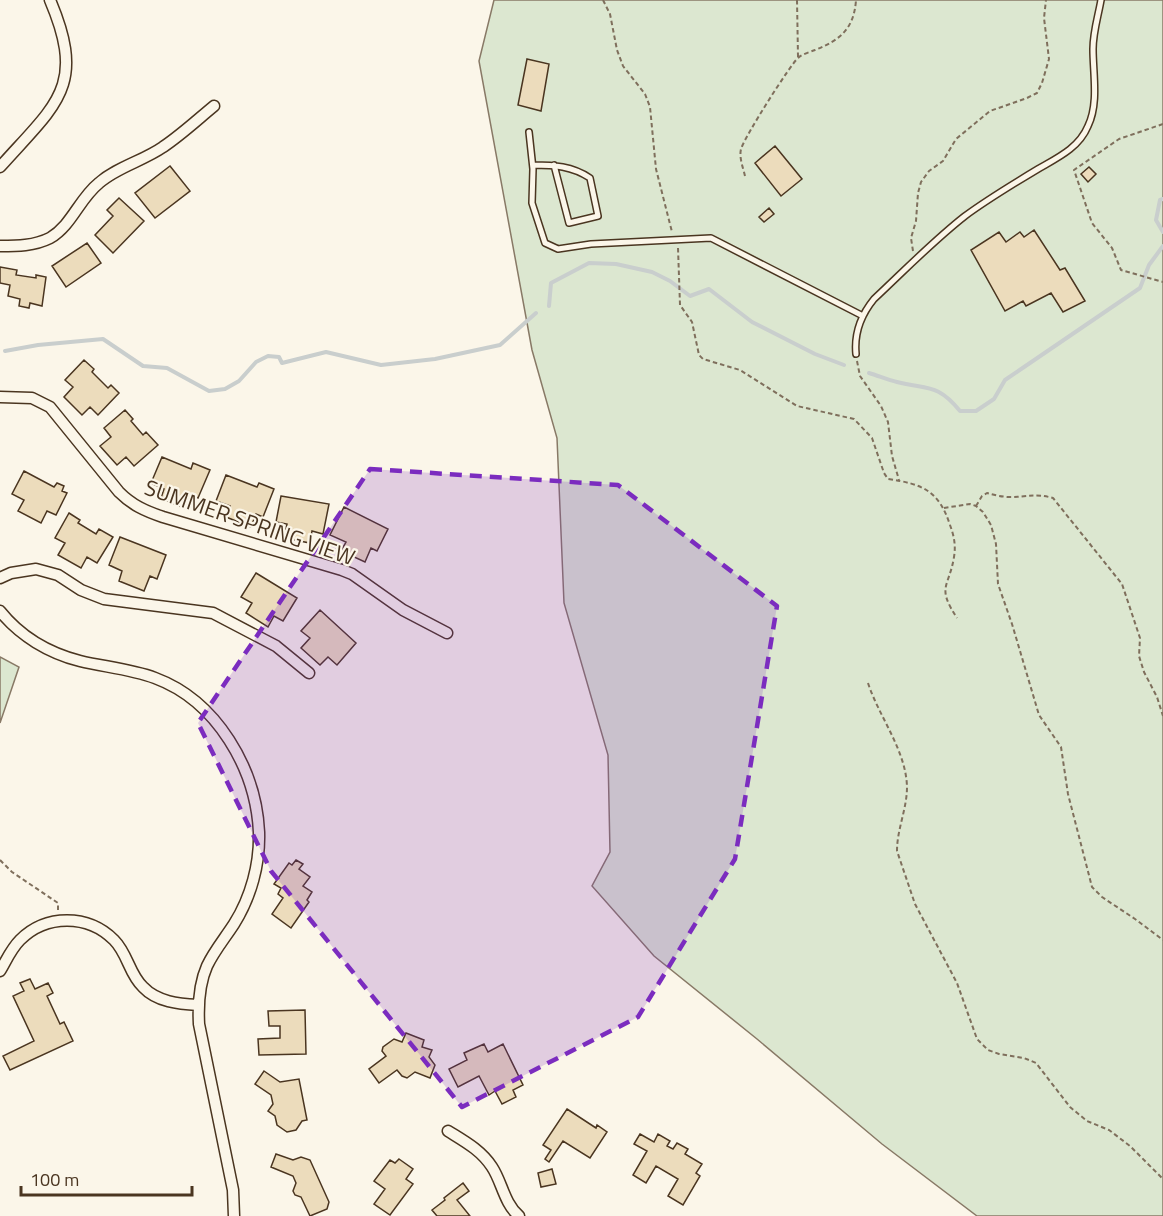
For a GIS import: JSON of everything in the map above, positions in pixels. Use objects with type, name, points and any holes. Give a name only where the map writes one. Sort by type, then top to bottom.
[{"type":"street","points":[[0,167],[53,106],[64,82],[67,68],[64,39],[60,22],[50,0]]},
{"type":"street","points":[[0,246],[24,246],[50,237],[66,224],[80,202],[98,183],[110,174],[136,163],[163,147],[214,106]]},
{"type":"street","name":"SUMMER SPRING VIEW","points":[[0,397],[32,398],[50,407],[119,492],[138,507],[163,517],[352,574],[403,610],[447,633]]},
{"type":"street","points":[[0,578],[11,573],[36,569],[58,574],[81,590],[104,599],[213,613],[276,646],[309,672]]},
{"type":"street","points":[[0,611],[17,629],[48,649],[81,661],[137,672],[173,686],[192,699],[223,731],[245,769],[252,788],[259,834],[255,872],[243,907],[206,967],[198,1005],[199,1024],[233,1190],[234,1216]]},
{"type":"street","points":[[0,971],[20,940],[38,927],[58,921],[74,920],[102,930],[123,950],[136,978],[143,988],[154,996],[179,1004],[198,1005]]},
{"type":"street","points":[[448,1131],[471,1145],[492,1168],[508,1202],[519,1216]]},
{"type":"lane","points":[[856,354],[856,333],[874,299],[963,217],[1066,153],[1083,135],[1093,110],[1095,82],[1093,48],[1101,0]]},
{"type":"lane","points":[[529,132],[533,165],[532,203],[545,243],[558,249],[591,244],[711,238],[863,316]]},
{"type":"lane","points":[[533,165],[554,165],[578,170],[590,178],[598,216],[569,223],[554,165]]},
{"type":"path","points":[[603,0],[610,14],[617,50],[623,66],[645,94],[650,107],[656,169],[678,247],[680,305],[692,322],[699,355],[703,359],[740,370],[797,406],[854,419],[872,438],[888,479],[918,485],[936,496],[944,508],[955,542],[954,558],[945,590],[947,602],[957,618]]},
{"type":"path","points":[[797,0],[798,57]]},
{"type":"path","points":[[745,176],[741,149],[747,135],[798,57],[841,37],[849,25],[856,0]]},
{"type":"path","points":[[907,268],[913,249],[911,238],[916,220],[918,193],[921,182],[929,171],[943,161],[956,139],[990,111],[1037,93],[1049,59],[1044,18],[1046,0]]},
{"type":"path","points":[[1163,124],[1119,139],[1074,170],[1092,223],[1112,248],[1121,270],[1163,282]]},
{"type":"path","points":[[856,354],[860,376],[881,406],[888,422],[892,456],[899,480]]},
{"type":"path","points":[[976,506],[982,496],[987,493],[1013,498],[1031,494],[1053,498],[1122,584],[1140,638],[1140,656],[1144,672],[1157,697],[1163,716]]},
{"type":"path","points":[[944,508],[970,504],[976,506],[991,525],[996,544],[998,584],[1039,715],[1061,747],[1068,794],[1090,880],[1102,897],[1163,940]]},
{"type":"path","points":[[868,683],[900,754],[906,776],[906,806],[897,851],[915,904],[957,983],[977,1039],[988,1050],[1036,1063],[1070,1107],[1087,1121],[1108,1130],[1130,1146],[1163,1179]]},
{"type":"path","points":[[0,860],[12,872],[58,903],[58,921]]},
{"type":"highlighted area","points":[[370,469],[618,485],[777,606],[735,859],[638,1017],[462,1107],[271,871],[198,723]]},
{"type":"green space","points":[[494,0],[1163,0],[1163,1216],[977,1216],[882,1144],[654,956],[592,886],[610,852],[608,755],[564,603],[557,438],[532,350],[479,61]]},
{"type":"green space","points":[[0,657],[19,667],[0,723]]},
{"type":"building","points":[[527,59],[549,64],[541,111],[518,105]]},
{"type":"building","points":[[775,146],[802,179],[781,196],[755,163]]},
{"type":"building","points":[[170,166],[190,191],[155,218],[135,193]]},
{"type":"building","points":[[1089,167],[1096,174],[1088,182],[1081,174]]},
{"type":"building","points":[[119,198],[144,221],[113,253],[95,235],[113,216],[107,210]]},
{"type":"building","points":[[769,208],[774,214],[764,222],[759,217]]},
{"type":"building","points":[[1034,230],[1060,270],[1065,268],[1085,301],[1063,312],[1051,293],[1026,306],[1023,301],[1005,311],[971,250],[999,232],[1006,242],[1020,232],[1024,237]]},
{"type":"building","points":[[87,243],[101,263],[66,287],[52,266]]},
{"type":"building","points":[[0,267],[17,270],[16,275],[46,277],[42,306],[30,303],[29,308],[19,306],[20,299],[8,296],[10,285],[0,283]]},
{"type":"building","points":[[84,360],[108,388],[111,385],[119,393],[98,415],[90,407],[82,415],[64,397],[73,387],[65,380]]},
{"type":"building","points":[[125,410],[143,435],[146,432],[158,445],[134,466],[126,457],[117,465],[100,446],[111,437],[104,428]]},
{"type":"building","points":[[162,457],[191,469],[193,463],[210,470],[198,498],[192,495],[186,509],[161,498],[164,489],[151,483]]},
{"type":"building","points":[[24,471],[54,487],[57,483],[64,486],[62,491],[67,493],[56,515],[47,511],[41,523],[18,511],[24,500],[12,494]]},
{"type":"building","points":[[226,475],[257,487],[259,483],[274,489],[263,517],[256,514],[251,527],[226,517],[230,506],[216,501]]},
{"type":"building","points":[[281,496],[329,504],[323,534],[312,531],[310,543],[284,538],[287,524],[276,522]]},
{"type":"building","points":[[344,507],[388,529],[377,551],[371,548],[365,562],[341,551],[346,542],[330,535]]},
{"type":"building","points":[[69,513],[80,520],[78,523],[96,534],[99,529],[113,537],[97,563],[87,557],[81,568],[58,555],[65,543],[55,538]]},
{"type":"building","points":[[120,537],[166,555],[157,579],[150,576],[144,591],[119,581],[122,571],[109,565]]},
{"type":"building","points":[[256,573],[297,598],[283,621],[274,616],[268,627],[246,613],[252,603],[241,597]]},
{"type":"building","points":[[320,610],[356,643],[337,665],[328,657],[320,665],[301,648],[310,638],[301,631]]},
{"type":"building","points":[[296,860],[303,864],[299,869],[310,877],[303,886],[312,892],[307,900],[309,902],[291,928],[272,914],[283,898],[278,894],[281,888],[274,884],[289,863],[292,865]]},
{"type":"building","points":[[30,979],[35,989],[48,983],[53,993],[47,996],[60,1024],[64,1022],[73,1041],[10,1070],[3,1056],[34,1041],[13,996],[24,991],[20,983]]},
{"type":"building","points":[[305,1010],[306,1054],[259,1055],[258,1039],[280,1038],[280,1026],[269,1026],[268,1011]]},
{"type":"building","points":[[406,1033],[424,1040],[422,1047],[432,1050],[429,1057],[435,1065],[430,1078],[415,1072],[407,1078],[397,1070],[379,1083],[369,1069],[386,1056],[382,1051],[383,1047],[394,1039],[402,1042]]},
{"type":"building","points":[[484,1044],[488,1052],[503,1044],[523,1085],[513,1090],[516,1097],[502,1104],[495,1091],[489,1095],[479,1076],[458,1087],[449,1069],[467,1060],[464,1053]]},
{"type":"building","points":[[264,1071],[280,1082],[299,1079],[307,1120],[302,1121],[296,1130],[287,1132],[277,1125],[275,1116],[268,1111],[273,1104],[271,1095],[255,1084]]},
{"type":"building","points":[[567,1109],[596,1128],[597,1125],[607,1132],[590,1158],[563,1141],[549,1162],[545,1159],[551,1150],[543,1145]]},
{"type":"building","points":[[640,1134],[654,1142],[658,1134],[670,1141],[667,1146],[673,1149],[677,1143],[688,1149],[685,1154],[702,1164],[696,1173],[700,1176],[683,1205],[668,1196],[678,1179],[656,1166],[646,1183],[633,1175],[647,1151],[634,1144]]},
{"type":"building","points":[[276,1154],[293,1160],[301,1157],[310,1160],[329,1202],[327,1209],[310,1216],[301,1197],[295,1195],[293,1191],[296,1183],[293,1176],[271,1167]]},
{"type":"building","points":[[399,1159],[413,1169],[406,1179],[413,1184],[390,1215],[374,1204],[385,1189],[374,1181],[390,1160],[395,1163]]},
{"type":"building","points":[[552,1169],[556,1184],[541,1187],[538,1173]]},
{"type":"building","points":[[463,1183],[469,1191],[457,1200],[470,1216],[437,1216],[432,1210]]},
{"type":"waterway","points":[[1163,199],[1160,200],[1156,220],[1163,232]]},
{"type":"waterway","points":[[869,373],[932,389],[945,396],[960,411],[976,411],[994,399],[1005,380],[1140,288],[1149,265],[1163,246]]},
{"type":"waterway","points":[[549,306],[551,283],[589,263],[616,264],[652,272],[670,281],[690,296],[709,289],[752,322],[815,354],[844,365]]},
{"type":"waterway","points":[[5,351],[38,345],[103,339],[143,366],[167,368],[209,391],[225,389],[239,381],[256,362],[268,356],[279,357],[282,363],[326,352],[381,365],[435,359],[500,345],[536,313]]}]
